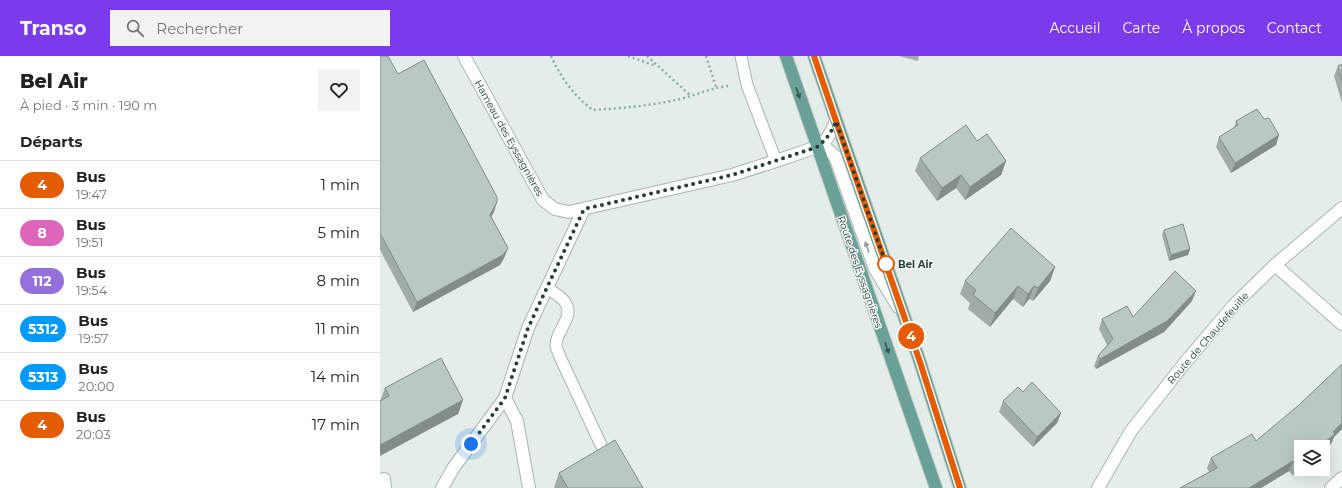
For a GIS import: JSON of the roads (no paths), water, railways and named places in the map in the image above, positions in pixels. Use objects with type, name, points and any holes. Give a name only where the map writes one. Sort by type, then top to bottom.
[{"type":"main road","name":"Route des Eyssagnières","points":[[786,56],[894,372],[936,488]]},
{"type":"main road","points":[[814,56],[920,362],[960,488]]},
{"type":"street","name":"Hameau des Eyssagnières","points":[[464,56],[543,200],[555,209],[569,212],[732,175],[776,161],[817,147],[826,140],[836,121]]},
{"type":"street","points":[[817,147],[827,149],[835,156],[875,269],[905,318]]},
{"type":"street","name":"Route de Chaudefeuille","points":[[1098,488],[1131,431],[1184,364],[1234,305],[1275,265],[1342,208]]},
{"type":"street","points":[[442,488],[454,467],[505,398],[528,328],[584,209]]},
{"type":"street","points":[[1275,265],[1342,324]]},
{"type":"street","points":[[505,398],[517,421],[529,488]]},
{"type":"street","points":[[929,467],[941,488]]},
{"type":"street","points":[[1331,488],[1342,478]]},
{"type":"lane","points":[[741,56],[747,85],[776,161]]},
{"type":"lane","points":[[547,288],[566,302],[568,309],[566,320],[556,345],[560,357],[601,445]]},
{"type":"place","name":"Bel Air","points":[[886,264]]}]
